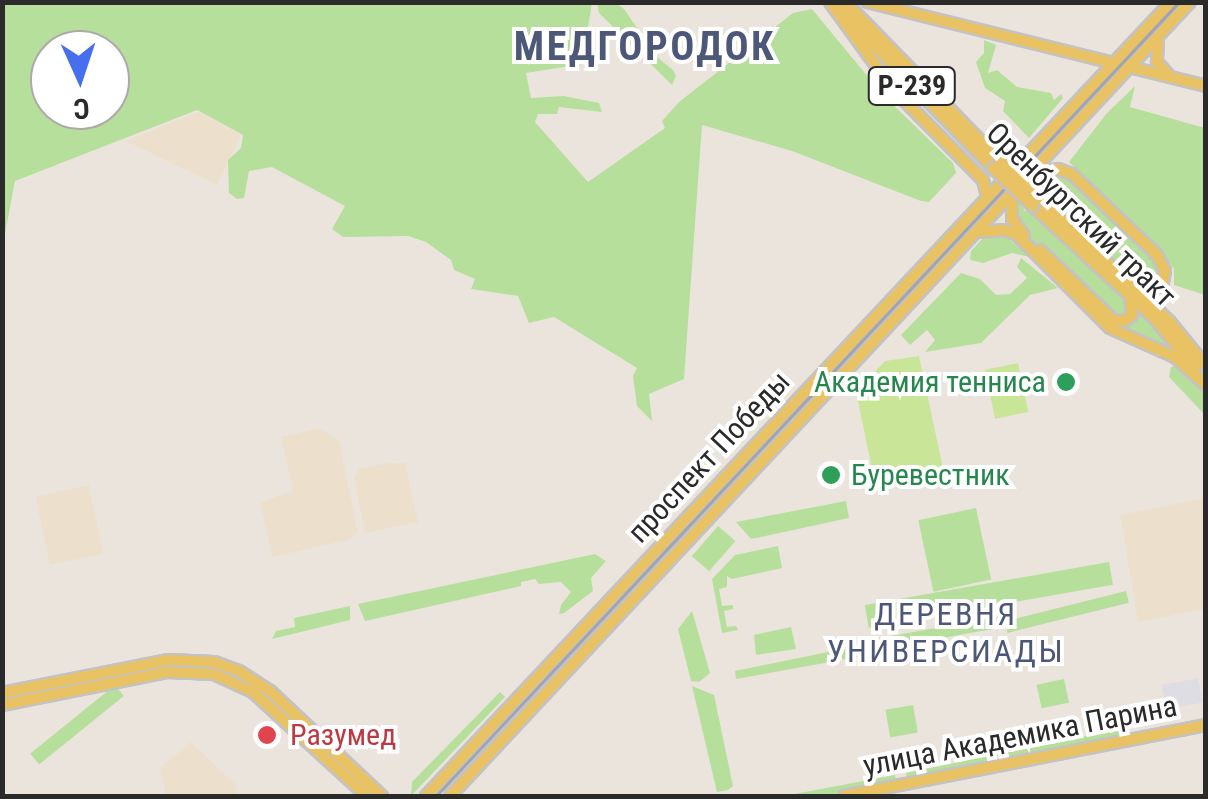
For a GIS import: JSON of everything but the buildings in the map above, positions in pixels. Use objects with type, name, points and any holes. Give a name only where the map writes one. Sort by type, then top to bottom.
[{"type":"main road","name":"Оренбургский тракт","points":[[831,2],[1037,203],[1169,321],[1206,366]]},
{"type":"main road","points":[[831,2],[893,89],[983,180],[987,196]]},
{"type":"main road","name":"Оренбургский тракт","points":[[844,2],[997,165]]},
{"type":"main road","points":[[867,2],[1206,86]]},
{"type":"main road","name":"проспект Победы","points":[[426,796],[1172,2]]},
{"type":"main road","name":"проспект Победы","points":[[450,796],[1012,198],[1190,2]]},
{"type":"main road","points":[[872,34],[872,15],[892,11]]},
{"type":"main road","points":[[1160,36],[1156,57],[1171,78]]},
{"type":"main road","points":[[1012,198],[1011,215],[1019,229],[1113,320],[1124,321],[1132,315],[1130,290],[1157,288],[1164,279],[1160,259],[1072,174],[1058,169],[1036,172]]},
{"type":"main road","points":[[979,232],[1004,230],[1016,234],[1110,328],[1175,357],[1206,384]]},
{"type":"main road","name":"Оренбургский тракт","points":[[1130,290],[1180,346],[1206,384]]},
{"type":"main road","points":[[2,705],[191,659],[247,675],[382,796]]},
{"type":"main road","points":[[2,693],[147,670],[196,671],[242,685],[368,796]]},
{"type":"main road","name":"улица Академика Парина","points":[[849,796],[1206,728]]},
{"type":"main road","name":"улица Академика Парина","points":[[872,796],[934,781]]},
{"type":"shaded area","points":[[198,112],[241,135],[217,185],[126,141]]},
{"type":"shaded area","points":[[320,428],[339,441],[358,532],[348,540],[272,557],[260,502],[293,491],[281,437]]},
{"type":"shaded area","points":[[405,463],[418,522],[365,533],[354,478],[359,469]]},
{"type":"shaded area","points":[[89,485],[104,553],[50,565],[35,496]]},
{"type":"shaded area","points":[[1205,498],[1205,609],[1138,622],[1120,515]]},
{"type":"shaded area","points":[[1198,678],[1203,703],[1166,710],[1162,685]]},
{"type":"shaded area","points":[[191,742],[236,785],[238,796],[166,796],[160,768]]},
{"type":"green space","points":[[3,2],[592,3],[582,64],[526,73],[531,98],[564,96],[599,103],[602,112],[559,107],[557,114],[538,114],[535,122],[588,182],[665,128],[662,121],[679,102],[793,13],[812,9],[883,95],[953,163],[956,173],[929,202],[921,201],[792,151],[702,125],[684,379],[649,394],[652,421],[637,406],[633,376],[637,368],[554,317],[529,323],[518,296],[471,289],[475,279],[454,270],[451,260],[426,242],[408,236],[343,237],[332,229],[345,206],[272,167],[249,171],[244,198],[237,199],[229,193],[228,160],[241,148],[243,135],[197,110],[15,181],[3,244]]},
{"type":"green space","points":[[597,3],[616,3],[624,9],[657,57],[673,70],[676,76],[672,85],[599,13]]},
{"type":"green space","points":[[984,40],[996,45],[988,73],[997,70],[1017,87],[1051,93],[1054,100],[1061,94],[1063,98],[1029,138],[1003,111],[1005,101],[985,88],[976,62],[984,53]]},
{"type":"green space","points":[[1135,86],[1130,107],[1205,128],[1205,295],[1174,285],[1174,269],[1161,251],[1069,162],[1107,113]]},
{"type":"green space","points":[[1058,172],[1071,178],[1159,262],[1161,277],[1152,286],[1139,283],[1044,192],[1049,187],[1034,182],[1045,174]]},
{"type":"green space","points":[[1019,199],[1025,211],[1029,208],[1128,302],[1128,316],[1113,317],[1017,225],[1015,206]]},
{"type":"green space","points":[[1003,234],[1030,257],[1012,253],[983,263],[970,260],[971,251],[983,238]]},
{"type":"green space","points":[[1021,258],[1058,288],[1030,295],[981,343],[925,352],[935,340],[927,330],[910,345],[901,335],[961,273],[980,279],[996,295],[1010,294],[1027,278],[1017,267]]},
{"type":"green space","points":[[1139,310],[1193,367],[1125,335],[1115,325],[1130,324]]},
{"type":"green space","points":[[919,356],[944,473],[876,488],[856,392],[885,361]]},
{"type":"green space","points":[[1018,363],[1028,412],[995,419],[985,370]]},
{"type":"green space","points":[[1178,365],[1194,378],[1205,396],[1205,415],[1169,377],[1171,367]]},
{"type":"green space","points":[[846,501],[849,518],[751,539],[736,522]]},
{"type":"green space","points":[[976,508],[991,579],[933,592],[918,520]]},
{"type":"green space","points":[[718,526],[735,541],[709,571],[692,556]]},
{"type":"green space","points":[[778,546],[782,568],[732,579],[727,576],[727,587],[719,589],[722,606],[733,605],[733,609],[724,611],[727,627],[736,626],[738,630],[722,633],[712,579],[735,555]]},
{"type":"green space","points":[[595,554],[606,561],[591,578],[593,591],[564,613],[559,614],[561,605],[571,592],[561,582],[539,584],[535,579],[521,582],[521,586],[365,621],[358,604]]},
{"type":"green space","points":[[1109,562],[1113,585],[869,628],[865,605]]},
{"type":"green space","points":[[1126,591],[1129,603],[1008,633],[1005,621]]},
{"type":"green space","points":[[350,606],[350,620],[272,639],[276,631],[295,627],[294,618]]},
{"type":"green space","points":[[692,611],[710,673],[699,682],[691,681],[678,629]]},
{"type":"green space","points":[[998,617],[1000,628],[873,650],[871,639]]},
{"type":"green space","points":[[791,627],[796,649],[756,655],[754,635]]},
{"type":"green space","points":[[867,644],[869,655],[736,679],[735,671]]},
{"type":"green space","points":[[1064,679],[1069,702],[1042,708],[1037,685]]},
{"type":"green space","points":[[115,685],[124,696],[39,764],[30,754]]},
{"type":"green space","points":[[692,686],[714,695],[733,786],[728,790],[717,792]]},
{"type":"green space","points":[[500,692],[505,697],[411,796],[412,782]]},
{"type":"green space","points":[[913,705],[918,733],[890,737],[885,710]]},
{"type":"green space","points":[[1123,728],[1120,737],[907,779],[906,773]]},
{"type":"green space","points":[[895,775],[896,780],[873,787],[824,796],[784,796]]},
{"type":"tram line","points":[[436,796],[1179,2]]},
{"type":"place","name":"Академия тенниса","points":[[1066,382]]},
{"type":"place","name":"Буревестник","points":[[831,475]]},
{"type":"place","name":"Разумед","points":[[267,735]]},
{"type":"district","name":"МЕДГОРОДОК","points":[[645,47]]},
{"type":"district","name":"ДЕРЕВНЯ УНИВЕРСИАДЫ","points":[[946,634]]}]
